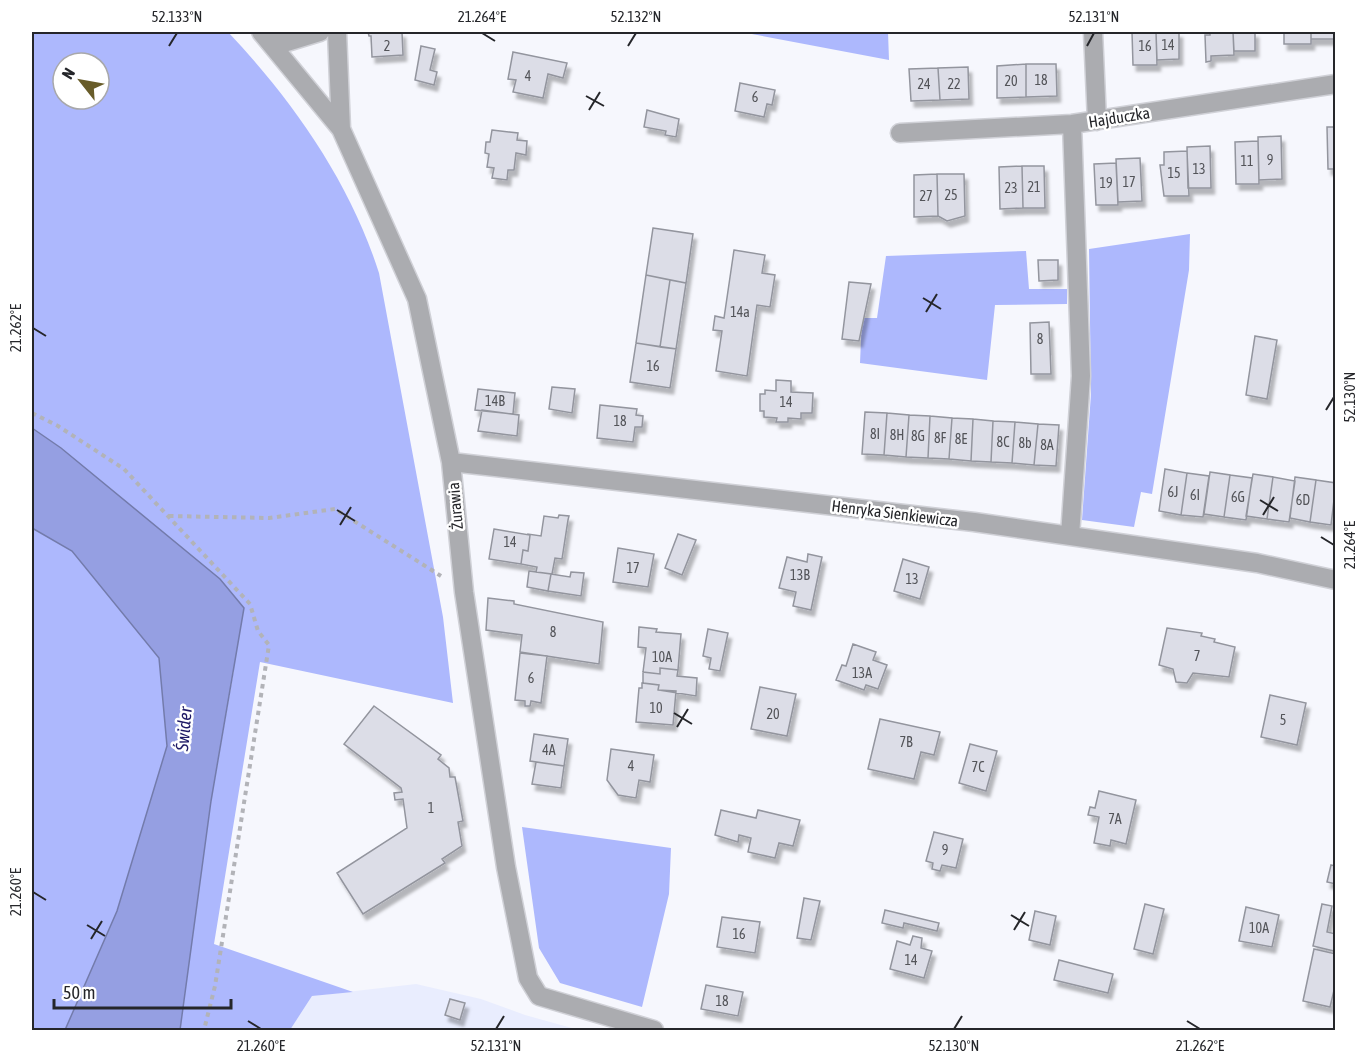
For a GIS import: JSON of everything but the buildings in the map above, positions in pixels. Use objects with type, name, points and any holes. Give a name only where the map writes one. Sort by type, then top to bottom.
[{"type":"street","points":[[266,37],[284,43],[320,32]]},
{"type":"street","points":[[337,32],[341,129]]},
{"type":"street","points":[[1093,32],[1097,121]]},
{"type":"street","name":"Żurawia","points":[[266,37],[341,129],[417,299],[451,462],[464,592],[520,948],[528,978],[539,996],[561,1005],[654,1030]]},
{"type":"street","name":"Hajduczka","points":[[900,133],[1072,124],[1335,84]]},
{"type":"street","points":[[1070,536],[1081,376],[1072,124]]},
{"type":"street","name":"Henryka Sienkiewicza","points":[[451,462],[974,522],[1257,563],[1335,580]]},
{"type":"path","points":[[32,413],[58,426],[124,469],[250,604],[258,631],[269,645],[214,986],[204,1030]]},
{"type":"path","points":[[169,516],[269,518],[336,509],[406,552],[464,592]]},
{"type":"shaded area","points":[[32,32],[228,32],[275,86],[317,144],[352,207],[379,273],[443,617],[453,703],[260,662],[214,944],[353,992],[312,996],[290,1030],[180,1030],[211,801],[234,669],[124,503],[61,448],[32,428]]},
{"type":"shaded area","points":[[741,32],[888,32],[889,60]]},
{"type":"shaded area","points":[[1190,234],[1189,270],[1152,494],[1141,492],[1134,527],[1082,520],[1091,394],[1089,249]]},
{"type":"shaded area","points":[[1026,251],[1029,289],[1067,289],[1067,304],[995,305],[987,380],[860,363],[862,318],[877,318],[886,256]]},
{"type":"shaded area","points":[[32,528],[72,551],[159,658],[167,746],[117,911],[65,1030],[32,1030]]},
{"type":"shaded area","points":[[522,827],[671,848],[669,894],[642,1007],[560,983],[539,948]]},
{"type":"shaded area","points":[[416,984],[481,999],[525,1015],[579,1030],[290,1030],[312,996]]},
{"type":"water","name":"Świder","points":[[32,428],[61,448],[220,579],[244,608],[211,801],[180,1030],[65,1030],[117,911],[167,746],[159,658],[72,551],[32,528]]}]
